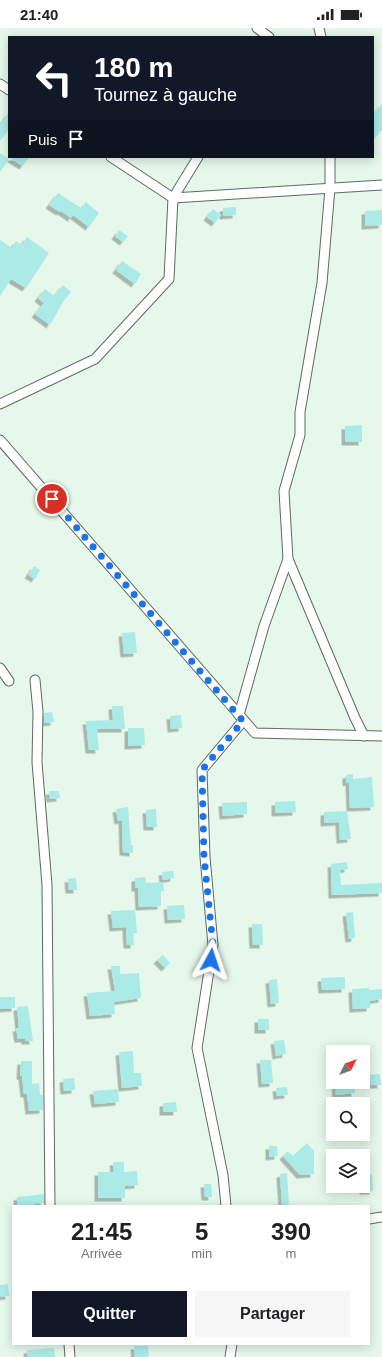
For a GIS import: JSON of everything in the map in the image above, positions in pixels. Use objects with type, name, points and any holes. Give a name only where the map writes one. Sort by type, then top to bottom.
[{"type":"street","points":[[257,28],[267,36]]},
{"type":"street","points":[[269,36],[275,28]]},
{"type":"street","points":[[113,158],[173,198],[382,184]]},
{"type":"street","points":[[0,404],[95,359],[169,279],[173,198],[197,158]]},
{"type":"street","points":[[330,158],[330,188],[322,283],[300,412],[300,435],[284,491],[288,559],[364,736]]},
{"type":"street","points":[[0,440],[255,733],[382,736]]},
{"type":"street","points":[[226,1205],[223,1175],[197,1048],[213,945],[204,857],[202,770],[241,718],[264,626],[288,559]]},
{"type":"street","points":[[0,668],[9,682]]},
{"type":"street","points":[[35,680],[38,712],[37,762],[47,885],[50,1205]]},
{"type":"street","points":[[370,1219],[382,1217]]},
{"type":"street","points":[[69,1345],[70,1357]]},
{"type":"street","points":[[230,1357],[232,1345]]},
{"type":"building","points":[[382,104],[382,130],[374,139],[374,114]]},
{"type":"building","points":[[8,113],[8,130],[0,141],[0,125]]},
{"type":"building","points":[[0,153],[9,159],[0,172]]},
{"type":"building","points":[[10,158],[28,158],[23,166]]},
{"type":"building","points":[[58,193],[81,208],[86,202],[99,213],[89,227],[73,215],[71,218],[49,205]]},
{"type":"building","points":[[236,207],[236,215],[223,216],[223,208]]},
{"type":"building","points":[[213,209],[221,215],[215,223],[207,217]]},
{"type":"building","points":[[382,210],[382,225],[365,226],[365,211]]},
{"type":"building","points":[[119,230],[128,236],[123,242],[115,236]]},
{"type":"building","points":[[27,237],[49,253],[26,288],[11,279],[0,296],[0,240],[12,248],[16,241],[22,245]]},
{"type":"building","points":[[122,261],[141,274],[135,284],[116,270]]},
{"type":"building","points":[[63,285],[71,292],[63,302],[50,325],[35,314],[44,303],[38,298],[45,289],[54,296]]},
{"type":"building","points":[[362,425],[362,442],[345,442],[345,426]]},
{"type":"building","points":[[34,566],[40,570],[35,579],[28,575]]},
{"type":"building","points":[[135,632],[137,653],[124,654],[122,633]]},
{"type":"building","points":[[112,706],[123,706],[125,729],[97,729],[99,750],[89,750],[86,721],[113,720]]},
{"type":"building","points":[[52,712],[54,722],[44,723],[44,713]]},
{"type":"building","points":[[181,715],[182,728],[171,729],[170,716]]},
{"type":"building","points":[[128,728],[144,728],[145,745],[128,746]]},
{"type":"building","points":[[353,774],[353,779],[372,777],[374,807],[350,808],[349,782],[346,783],[346,775]]},
{"type":"building","points":[[49,791],[59,791],[60,798],[50,799]]},
{"type":"building","points":[[295,801],[296,812],[275,813],[275,802]]},
{"type":"building","points":[[247,802],[247,814],[223,816],[222,803]]},
{"type":"building","points":[[128,807],[133,853],[123,852],[122,820],[118,821],[116,809]]},
{"type":"building","points":[[156,809],[157,827],[147,827],[146,810]]},
{"type":"building","points":[[347,811],[351,839],[340,840],[339,822],[324,823],[324,812]]},
{"type":"building","points":[[347,862],[348,869],[340,870],[341,885],[382,883],[382,893],[332,895],[331,864]]},
{"type":"building","points":[[173,871],[174,878],[163,880],[162,872]]},
{"type":"building","points":[[145,877],[146,883],[163,882],[164,891],[161,891],[161,906],[139,907],[138,888],[135,888],[135,878]]},
{"type":"building","points":[[76,878],[77,890],[69,890],[68,879]]},
{"type":"building","points":[[184,905],[185,919],[168,920],[167,906]]},
{"type":"building","points":[[135,910],[137,933],[133,933],[134,945],[127,945],[126,927],[113,928],[111,911]]},
{"type":"building","points":[[353,912],[355,938],[349,939],[346,913]]},
{"type":"building","points":[[252,924],[262,924],[263,945],[253,945]]},
{"type":"building","points":[[163,955],[170,963],[165,968],[157,960]]},
{"type":"building","points":[[111,966],[120,966],[120,974],[139,973],[141,998],[114,1002],[115,1014],[90,1016],[87,993],[115,991]]},
{"type":"building","points":[[345,977],[345,989],[322,990],[321,978]]},
{"type":"building","points":[[277,979],[279,1003],[271,1004],[269,980]]},
{"type":"building","points":[[369,988],[369,990],[382,989],[382,999],[370,1001],[370,1008],[353,1009],[352,989]]},
{"type":"building","points":[[0,997],[15,997],[15,1008],[0,1009]]},
{"type":"building","points":[[28,1006],[33,1041],[18,1039],[16,1028],[19,1028],[17,1007]]},
{"type":"building","points":[[258,1019],[269,1019],[269,1030],[258,1030]]},
{"type":"building","points":[[284,1040],[286,1054],[276,1056],[274,1041]]},
{"type":"building","points":[[133,1051],[134,1073],[141,1073],[142,1086],[122,1088],[119,1052]]},
{"type":"building","points":[[260,1060],[271,1060],[273,1083],[262,1084]]},
{"type":"building","points":[[21,1061],[32,1061],[32,1084],[39,1083],[40,1095],[43,1095],[43,1110],[29,1111],[27,1094],[24,1094],[22,1076],[20,1076]]},
{"type":"building","points":[[380,1074],[381,1085],[370,1085],[370,1075]]},
{"type":"building","points":[[74,1078],[75,1090],[64,1091],[63,1079]]},
{"type":"building","points":[[287,1087],[288,1095],[277,1096],[276,1088]]},
{"type":"building","points":[[118,1089],[119,1102],[95,1104],[93,1091]]},
{"type":"building","points":[[336,1089],[355,1089],[355,1093],[336,1095]]},
{"type":"building","points":[[176,1102],[177,1112],[163,1112],[163,1103]]},
{"type":"building","points":[[307,1143],[314,1151],[314,1174],[300,1175],[283,1156],[288,1151],[293,1156]]},
{"type":"building","points":[[269,1146],[277,1146],[278,1156],[269,1157]]},
{"type":"building","points":[[113,1162],[124,1162],[124,1172],[137,1171],[138,1185],[125,1186],[125,1198],[98,1198],[98,1172],[114,1172]]},
{"type":"building","points":[[287,1173],[289,1205],[282,1205],[280,1174]]},
{"type":"building","points":[[370,1174],[372,1174],[373,1191],[370,1191]]},
{"type":"building","points":[[204,1184],[211,1184],[212,1197],[205,1197]]},
{"type":"building","points":[[44,1194],[44,1203],[17,1205],[17,1197]]},
{"type":"building","points":[[8,1284],[9,1296],[0,1297],[0,1285]]},
{"type":"building","points":[[134,1346],[148,1346],[149,1357],[135,1357]]},
{"type":"building","points":[[54,1348],[55,1357],[28,1357],[27,1350]]},
{"type":"route","points":[[52,499],[243,721],[202,770],[204,857],[213,945],[211,960]]}]
